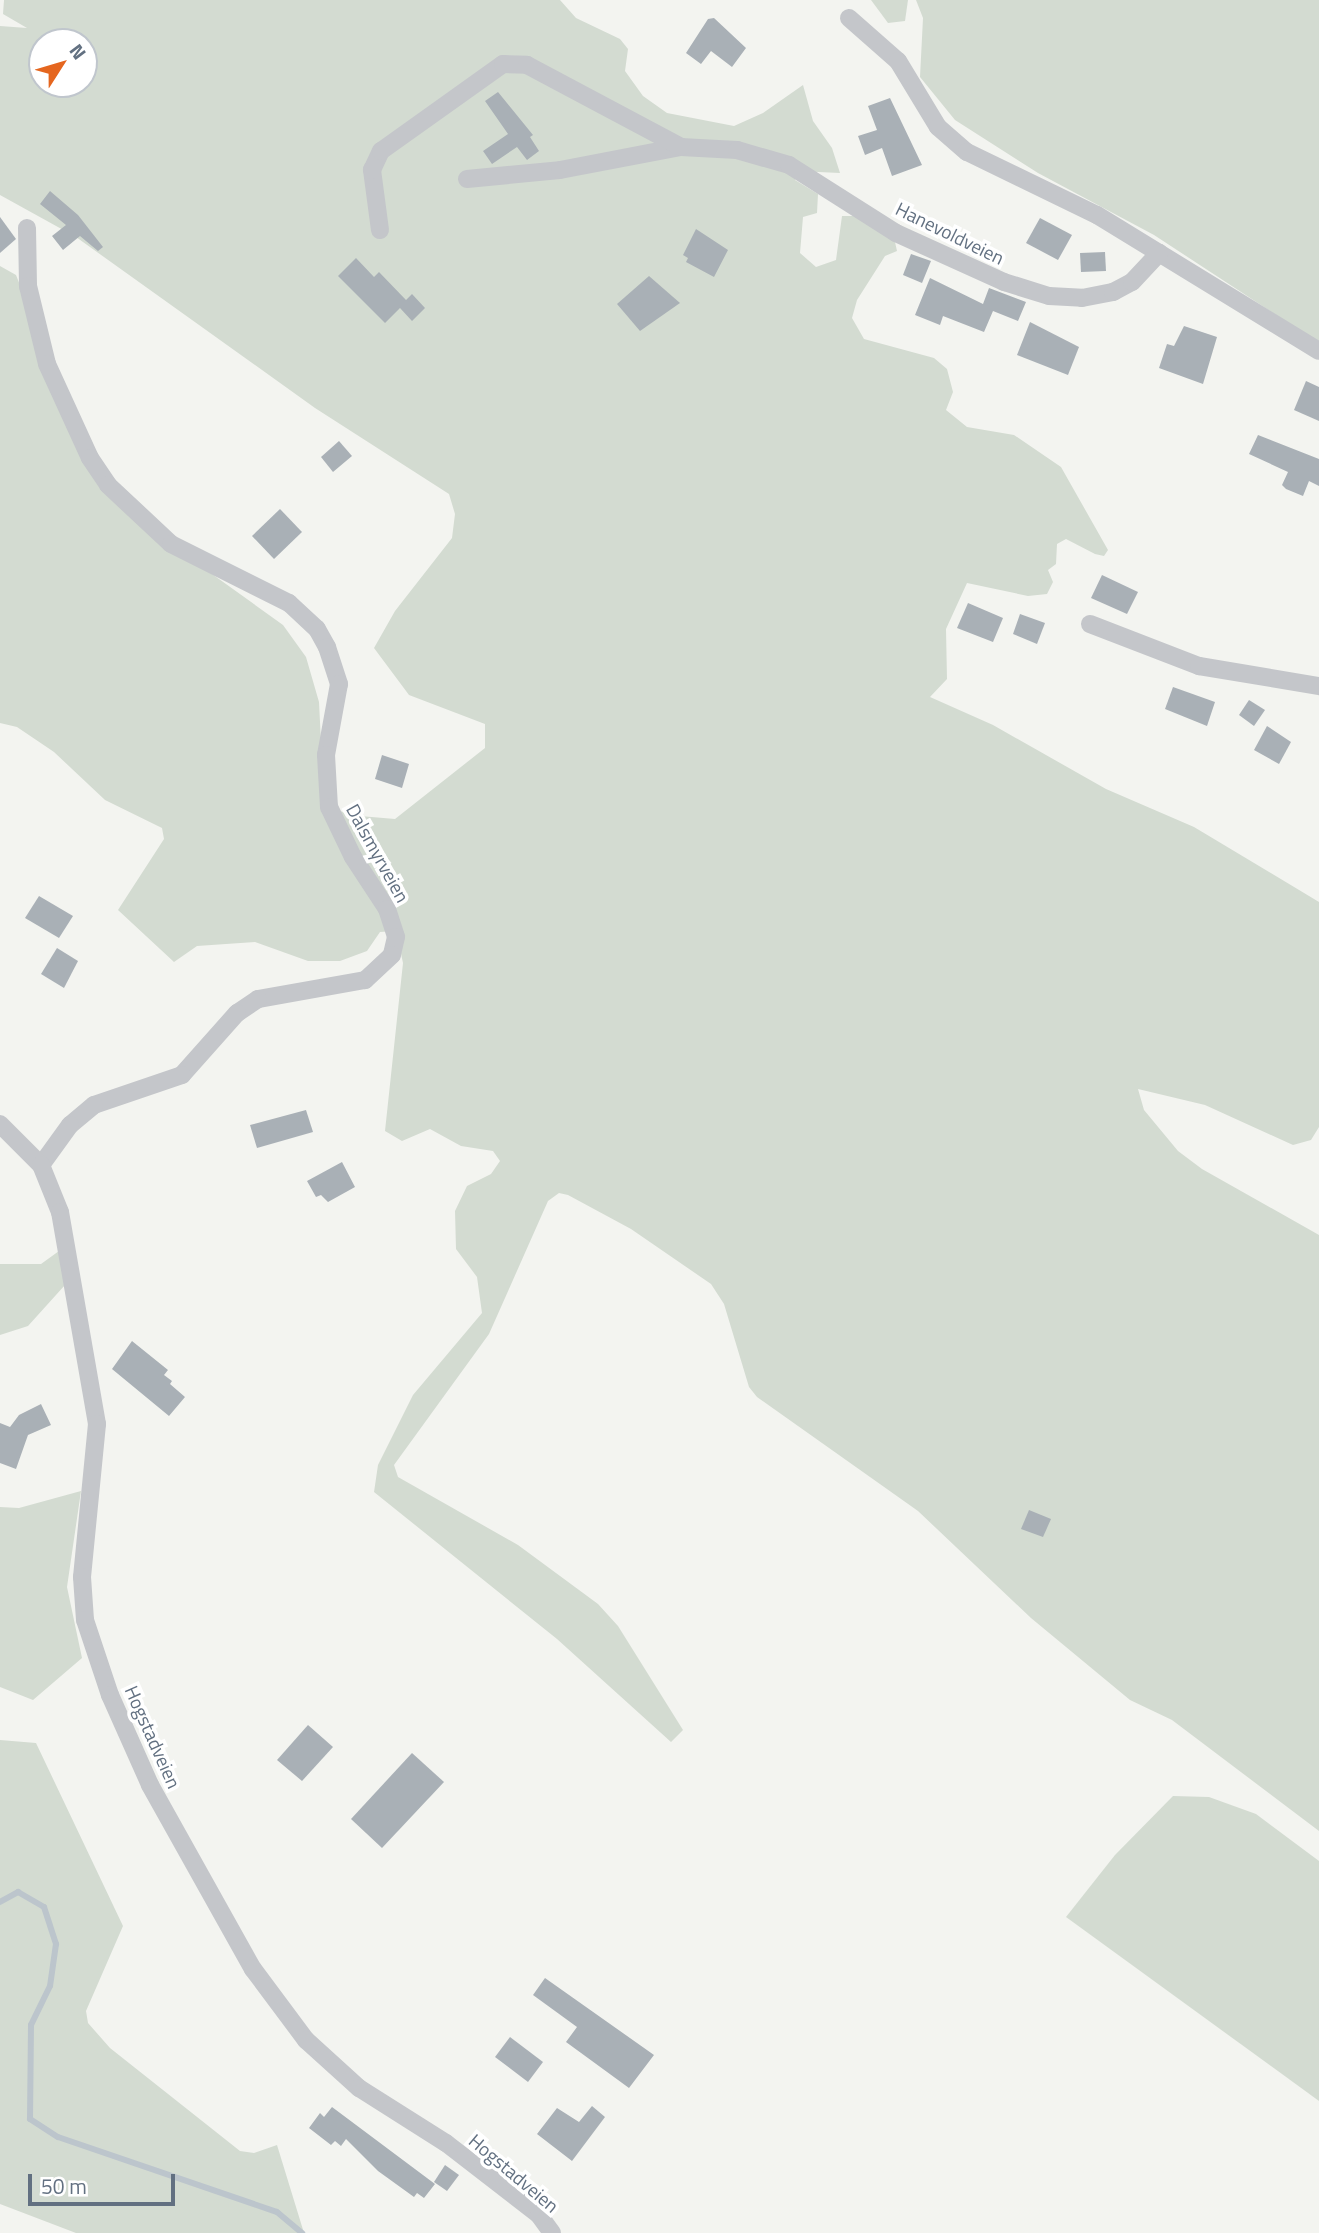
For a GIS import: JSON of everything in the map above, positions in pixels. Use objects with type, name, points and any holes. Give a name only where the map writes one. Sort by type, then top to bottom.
[{"type":"street","points":[[849,18],[898,61],[938,127],[967,152],[1097,215],[1319,351]]},
{"type":"street","name":"Hanevoldveien","points":[[380,230],[372,170],[381,151],[503,64],[527,65],[681,148]]},
{"type":"street","name":"Hanevoldveien","points":[[467,179],[560,170],[681,148],[737,150],[789,165],[896,233],[1004,282],[1049,296],[1082,298],[1112,292],[1132,282],[1159,253]]},
{"type":"street","name":"Dalsmyrveien","points":[[27,228],[28,286],[47,364],[90,458],[108,485],[171,544],[289,603],[317,629],[327,647],[339,684],[326,755],[329,807],[353,857],[387,909],[396,937],[392,955],[365,980],[258,999],[237,1013],[182,1075],[94,1105],[70,1125],[41,1165]]},
{"type":"street","points":[[1090,624],[1199,666],[1319,685]]},
{"type":"street","name":"Hogstadveien","points":[[0,1124],[41,1165],[60,1212],[97,1424],[82,1577],[85,1620],[110,1695],[150,1785],[253,1969],[306,2040],[359,2088],[446,2143],[518,2199],[552,2233]]},
{"type":"shaded area","points":[[4,0],[560,0],[576,18],[620,39],[628,49],[625,71],[643,96],[667,113],[734,126],[763,113],[803,85],[813,121],[832,148],[840,173],[797,171],[795,180],[818,194],[817,213],[803,217],[800,253],[816,267],[836,260],[842,216],[857,216],[895,242],[897,251],[885,256],[857,300],[852,318],[864,339],[934,358],[947,369],[953,392],[946,410],[967,427],[1014,435],[1061,467],[1108,550],[1104,556],[1066,539],[1057,544],[1056,564],[1048,570],[1053,582],[1047,594],[1028,596],[967,583],[946,629],[947,679],[930,697],[993,725],[1106,789],[1194,827],[1319,902],[1319,1127],[1311,1140],[1293,1145],[1205,1105],[1138,1089],[1144,1110],[1178,1151],[1202,1169],[1319,1235],[1319,1831],[1172,1720],[1130,1700],[1031,1618],[918,1511],[757,1397],[749,1387],[724,1304],[711,1284],[631,1229],[568,1195],[559,1193],[548,1201],[489,1334],[394,1465],[398,1477],[518,1545],[598,1604],[618,1626],[683,1730],[671,1742],[557,1639],[374,1492],[378,1465],[413,1395],[482,1313],[477,1277],[456,1249],[455,1211],[467,1186],[491,1174],[500,1161],[493,1151],[461,1146],[430,1129],[402,1141],[385,1131],[403,963],[396,931],[380,932],[367,951],[340,961],[308,961],[255,942],[197,946],[174,962],[118,910],[164,839],[162,828],[105,800],[54,752],[17,727],[0,723],[0,266],[16,275],[83,443],[105,483],[205,569],[283,625],[306,657],[319,702],[324,802],[348,815],[395,819],[485,748],[485,724],[409,695],[374,648],[395,611],[452,538],[455,514],[449,494],[315,408],[76,237],[0,195],[0,26],[27,28],[3,14]]},
{"type":"shaded area","points":[[871,0],[908,0],[905,21],[888,23]]},
{"type":"shaded area","points":[[916,0],[1319,0],[1319,343],[1154,235],[1038,173],[955,120],[920,77],[923,18]]},
{"type":"shaded area","points":[[59,1251],[65,1285],[28,1326],[0,1335],[0,1264],[41,1264]]},
{"type":"shaded area","points":[[81,1491],[67,1587],[82,1658],[33,1700],[0,1687],[0,1507],[19,1508]]},
{"type":"shaded area","points":[[0,1740],[36,1743],[123,1926],[86,2011],[88,2023],[110,2048],[240,2151],[254,2153],[277,2145],[304,2233],[76,2233],[0,2204]]},
{"type":"shaded area","points":[[1173,1796],[1209,1797],[1256,1814],[1319,1861],[1319,2101],[1066,1917],[1115,1855]]},
{"type":"building","points":[[714,18],[746,48],[732,67],[711,51],[701,64],[686,53],[708,19]]},
{"type":"building","points":[[498,92],[533,135],[530,137],[539,151],[527,160],[517,147],[492,164],[483,151],[508,134],[485,101]]},
{"type":"building","points":[[890,98],[922,165],[892,176],[882,148],[865,155],[858,136],[877,130],[868,106]]},
{"type":"building","points":[[50,191],[78,215],[103,247],[98,251],[80,236],[63,250],[52,236],[66,225],[40,204]]},
{"type":"building","points":[[0,217],[16,239],[0,253]]},
{"type":"building","points":[[1040,218],[1072,235],[1058,260],[1026,243]]},
{"type":"building","points":[[696,229],[728,250],[714,277],[686,262],[688,258],[683,255]]},
{"type":"building","points":[[1105,252],[1106,271],[1081,272],[1080,253]]},
{"type":"building","points":[[911,254],[931,261],[922,283],[903,275]]},
{"type":"building","points":[[356,258],[374,277],[379,272],[406,300],[412,294],[425,308],[412,321],[400,308],[385,323],[338,276]]},
{"type":"building","points":[[649,276],[680,303],[640,331],[617,304]]},
{"type":"building","points":[[930,278],[983,304],[989,288],[1026,302],[1018,321],[993,311],[984,332],[943,316],[940,325],[915,315]]},
{"type":"building","points":[[1030,322],[1079,347],[1068,375],[1017,355]]},
{"type":"building","points":[[1184,326],[1217,337],[1203,384],[1159,368],[1167,344],[1174,346]]},
{"type":"building","points":[[1306,381],[1319,387],[1319,421],[1294,410]]},
{"type":"building","points":[[1258,435],[1319,459],[1319,486],[1309,481],[1303,496],[1286,489],[1282,485],[1288,472],[1249,454]]},
{"type":"building","points":[[339,441],[352,456],[333,472],[321,457]]},
{"type":"building","points":[[280,509],[302,532],[274,559],[252,536]]},
{"type":"building","points":[[1102,575],[1138,592],[1127,614],[1091,598]]},
{"type":"building","points":[[968,603],[1003,618],[993,642],[957,628]]},
{"type":"building","points":[[1020,614],[1045,623],[1037,644],[1013,634]]},
{"type":"building","points":[[1173,687],[1215,702],[1207,726],[1165,709]]},
{"type":"building","points":[[1249,700],[1265,710],[1254,726],[1239,715]]},
{"type":"building","points":[[1267,726],[1291,742],[1279,764],[1254,750]]},
{"type":"building","points":[[382,755],[409,764],[402,788],[375,779]]},
{"type":"building","points":[[39,896],[73,916],[59,938],[25,918]]},
{"type":"building","points":[[57,948],[78,961],[64,988],[41,974]]},
{"type":"building","points":[[306,1110],[313,1132],[257,1148],[250,1125]]},
{"type":"building","points":[[342,1162],[355,1187],[328,1202],[321,1195],[316,1197],[307,1181]]},
{"type":"building","points":[[132,1341],[168,1370],[164,1375],[185,1397],[169,1416],[112,1369]]},
{"type":"building","points":[[41,1404],[51,1425],[28,1435],[16,1469],[0,1463],[0,1423],[10,1427],[19,1415]]},
{"type":"building","points":[[1029,1510],[1051,1519],[1043,1537],[1021,1529]]},
{"type":"building","points":[[308,1725],[333,1747],[302,1781],[277,1760]]},
{"type":"building","points":[[412,1753],[444,1782],[382,1848],[351,1819]]},
{"type":"building","points":[[545,1978],[654,2055],[629,2088],[566,2042],[577,2027],[533,1995]]},
{"type":"building","points":[[510,2037],[543,2062],[528,2082],[495,2057]]},
{"type":"building","points":[[592,2106],[605,2117],[572,2161],[537,2134],[557,2108],[579,2122]]},
{"type":"building","points":[[332,2107],[435,2184],[424,2198],[417,2193],[414,2197],[378,2171],[346,2139],[341,2146],[335,2141],[331,2145],[309,2128],[320,2113],[324,2117]]},
{"type":"building","points":[[445,2165],[459,2175],[447,2191],[434,2182]]},
{"type":"waterway","points":[[0,1902],[18,1892],[44,1907],[56,1944],[50,1986],[31,2025],[30,2119],[58,2137],[277,2212],[302,2233]]}]
